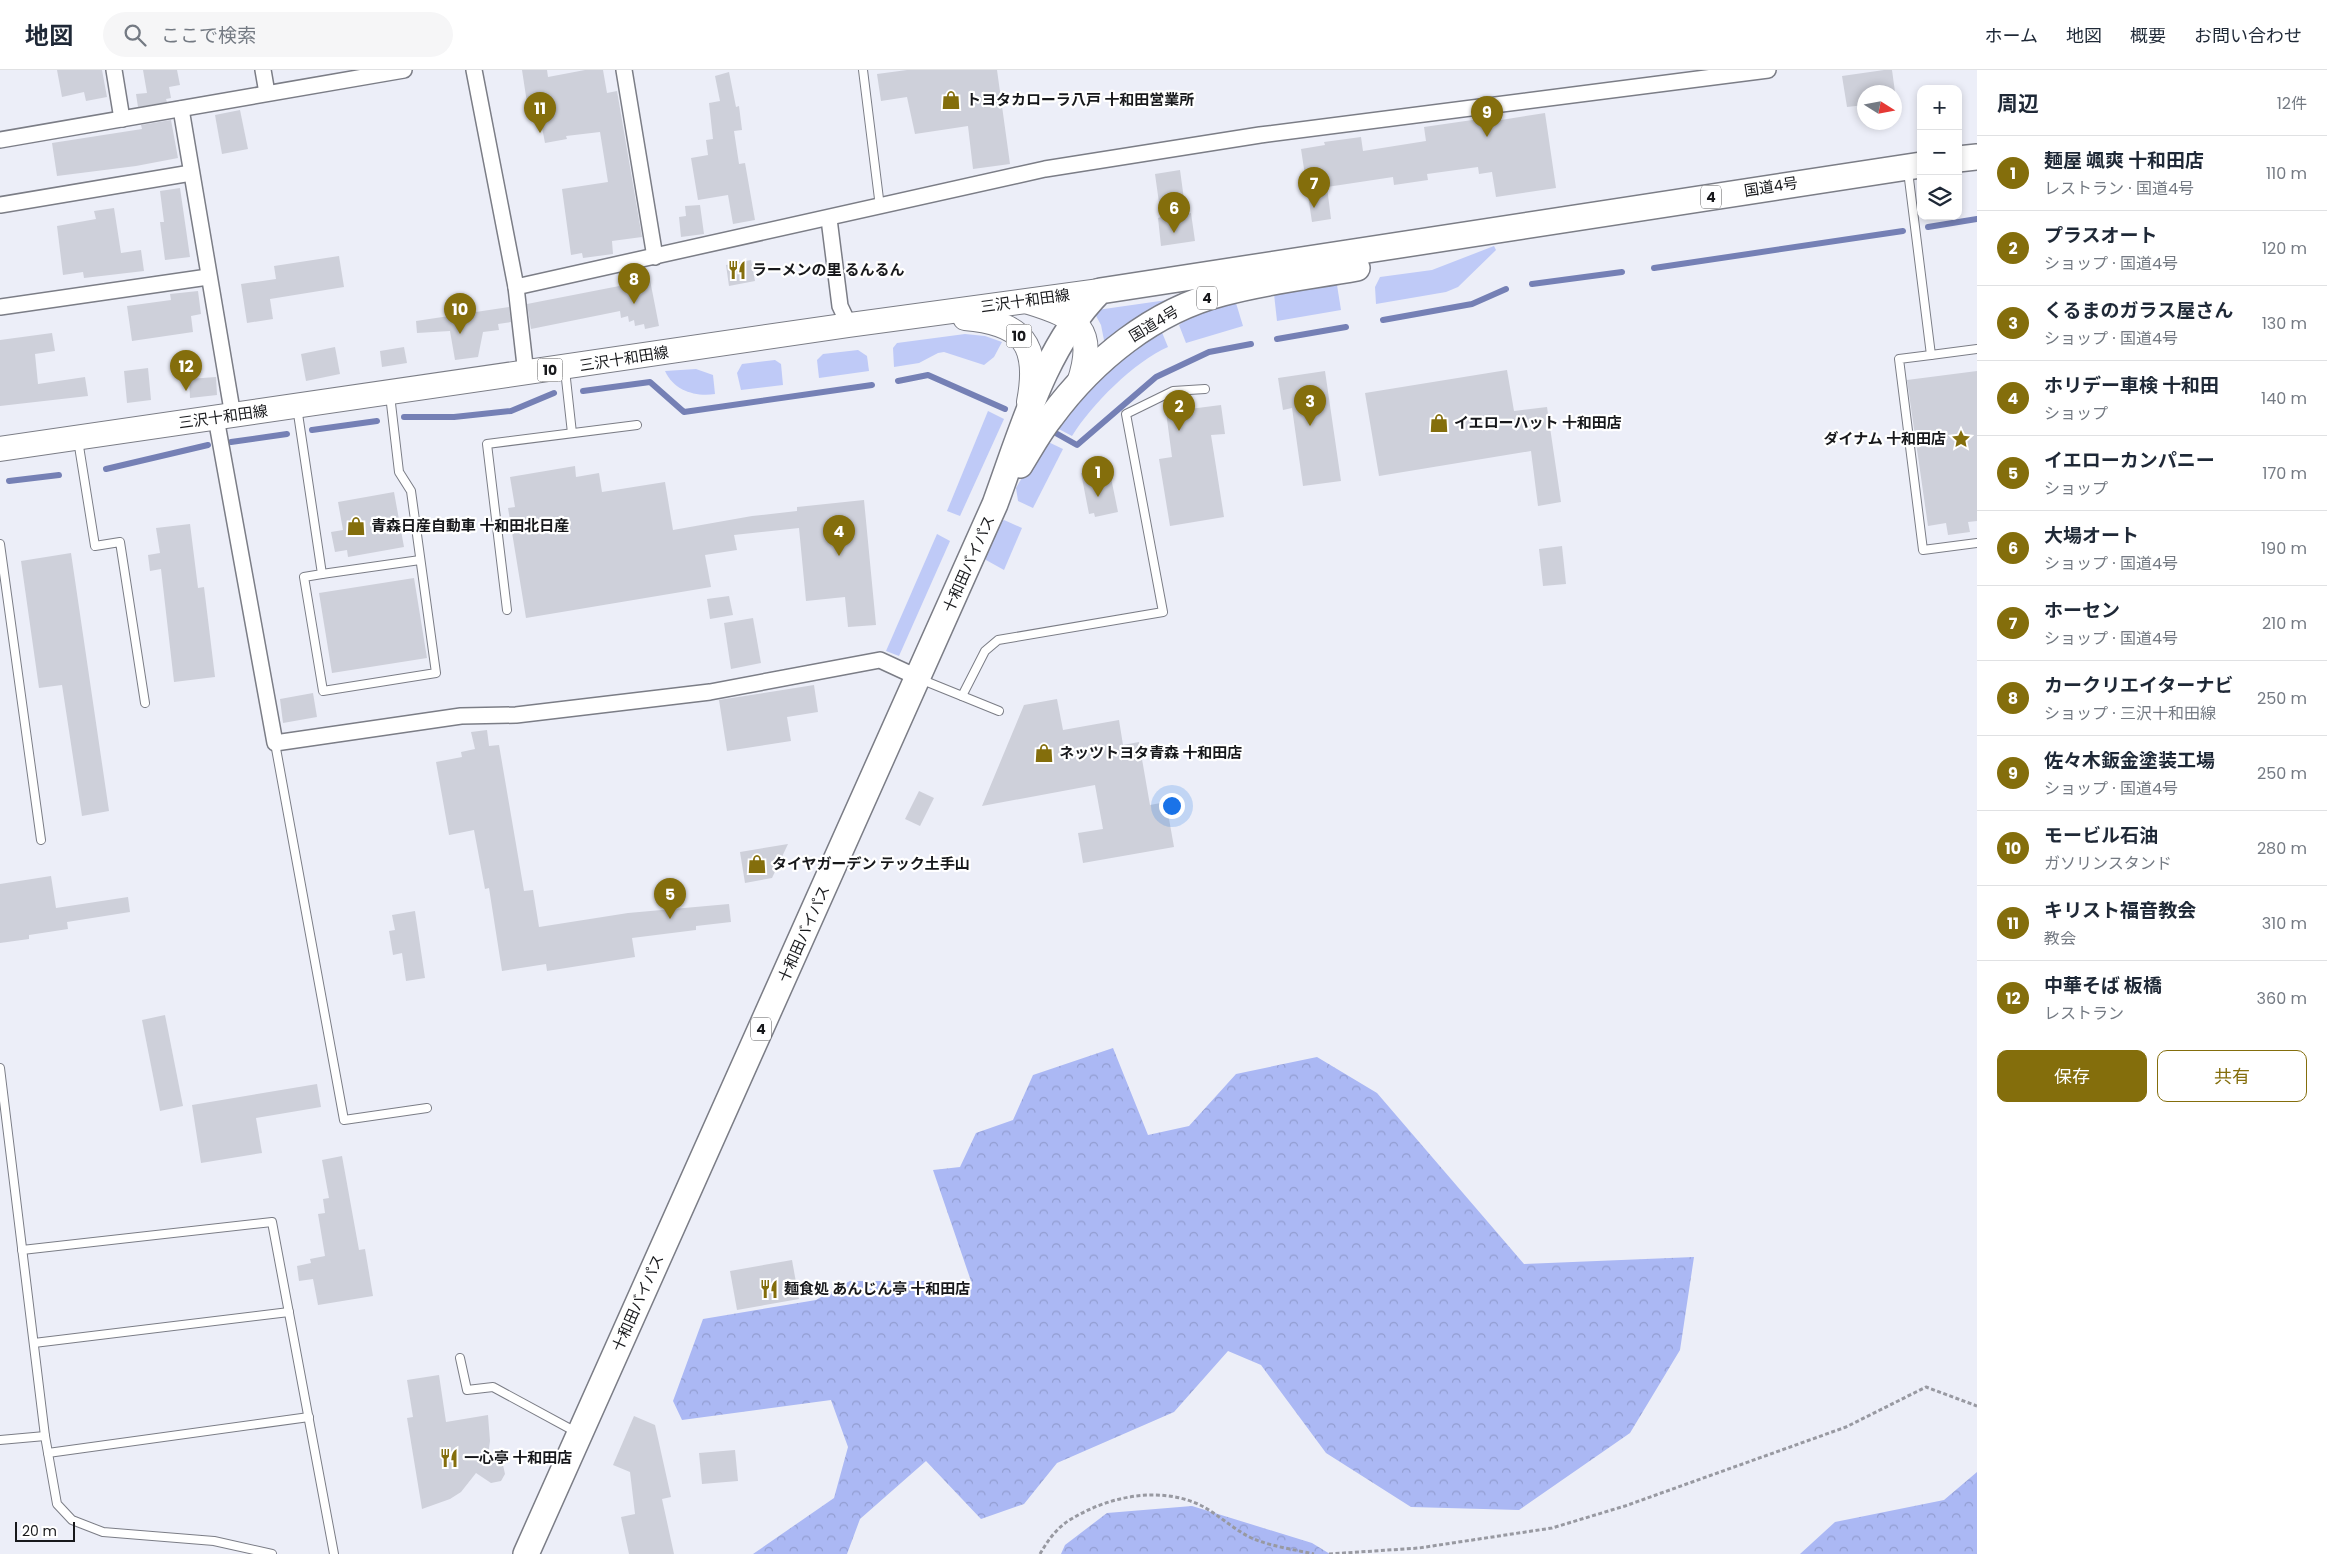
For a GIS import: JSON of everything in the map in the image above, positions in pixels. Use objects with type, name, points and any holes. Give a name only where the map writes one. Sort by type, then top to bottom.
[{"type":"highway","points":[[1962,159],[1977,157]]},
{"type":"highway","name":"国道4号","points":[[1100,291],[1914,166]]},
{"type":"highway","name":"国道4号","points":[[995,504],[1050,417],[1079,383],[1129,338],[1174,310],[1223,292],[1411,258],[1502,228]]},
{"type":"highway","name":"十和田バイパス","points":[[526,1554],[919,678],[995,504],[1042,380],[1080,311],[1100,291]]},
{"type":"main road","name":"三沢十和田線","points":[[0,449],[526,374],[849,325],[1100,291]]},
{"type":"main road","name":"10","points":[[1025,301],[1057,310],[1074,322]]},
{"type":"main road","name":"10","points":[[930,314],[998,322],[1011,328],[1023,340],[1030,353],[1033,366],[1032,387],[1024,426]]},
{"type":"main road","points":[[1074,322],[1082,330],[1087,354],[1079,383]]},
{"type":"street","points":[[114,70],[122,119]]},
{"type":"street","points":[[263,70],[267,93]]},
{"type":"street","points":[[0,140],[404,70]]},
{"type":"street","points":[[474,70],[516,287],[526,374]]},
{"type":"street","points":[[624,70],[655,257]]},
{"type":"street","points":[[516,287],[1045,170],[1250,136],[1768,70]]},
{"type":"street","points":[[181,109],[208,277],[224,417],[275,742],[461,716],[516,715],[710,692],[880,660],[919,678]]},
{"type":"street","points":[[0,205],[191,174]]},
{"type":"street","points":[[829,219],[840,306],[849,325]]},
{"type":"street","points":[[0,308],[208,277]]},
{"type":"lane","points":[[863,70],[880,207]]},
{"type":"lane","points":[[1914,166],[1931,355]]},
{"type":"lane","points":[[1977,349],[1899,359],[1923,550],[1977,543]]},
{"type":"lane","points":[[565,368],[572,433]]},
{"type":"lane","points":[[962,696],[985,650],[998,640],[1163,612],[1126,414],[1173,391],[1204,389]]},
{"type":"lane","points":[[389,393],[399,472],[411,491],[436,673],[323,691],[304,577],[420,560]]},
{"type":"lane","points":[[297,407],[322,574]]},
{"type":"lane","points":[[507,610],[486,444],[637,425]]},
{"type":"lane","points":[[78,438],[95,546],[120,542],[145,703]]},
{"type":"lane","points":[[0,544],[41,840]]},
{"type":"lane","points":[[919,678],[999,712]]},
{"type":"lane","points":[[275,742],[344,1120],[427,1108]]},
{"type":"lane","points":[[0,1068],[48,1453],[57,1504],[72,1520],[103,1532],[214,1541],[272,1554]]},
{"type":"lane","points":[[22,1250],[272,1222],[334,1554]]},
{"type":"lane","points":[[34,1343],[289,1312]]},
{"type":"lane","points":[[460,1358],[467,1390],[494,1387],[580,1434]]},
{"type":"lane","points":[[48,1453],[309,1418]]},
{"type":"lane","points":[[0,1440],[46,1436]]},
{"type":"path","points":[[1329,1554],[1419,1548],[1552,1528],[1625,1506],[1846,1427],[1926,1387],[1977,1406]]},
{"type":"path","points":[[1040,1554],[1050,1537],[1072,1518],[1103,1503],[1133,1496],[1167,1495],[1200,1505],[1258,1541],[1314,1554]]},
{"type":"shaded area","points":[[1494,246],[1496,250],[1458,287],[1446,292],[1376,304],[1375,287],[1380,277],[1432,270]]},
{"type":"shaded area","points":[[1337,285],[1341,310],[1277,321],[1274,294]]},
{"type":"shaded area","points":[[1174,299],[1105,345],[1101,325],[1095,314],[1097,310]]},
{"type":"shaded area","points":[[1236,303],[1243,326],[1186,343],[1179,325],[1199,314]]},
{"type":"shaded area","points":[[1161,330],[1168,347],[1141,363],[1115,385],[1080,424],[1072,436],[1055,427],[1088,384]]},
{"type":"shaded area","points":[[965,334],[985,336],[1002,342],[994,357],[984,365],[944,352],[938,353],[919,363],[894,367],[893,348],[897,343]]},
{"type":"shaded area","points":[[858,350],[867,356],[869,371],[819,378],[817,360],[823,354]]},
{"type":"shaded area","points":[[775,360],[781,364],[783,385],[741,390],[737,373],[742,364]]},
{"type":"shaded area","points":[[696,369],[713,375],[715,394],[708,395],[686,391],[674,383],[665,371]]},
{"type":"shaded area","points":[[988,411],[1004,419],[960,516],[947,511]]},
{"type":"shaded area","points":[[1044,440],[1063,449],[1033,508],[1018,501],[1016,488]]},
{"type":"shaded area","points":[[1004,520],[1022,528],[1004,570],[986,560],[984,553],[997,523]]},
{"type":"shaded area","points":[[937,534],[950,541],[899,656],[886,651]]},
{"type":"green space","points":[[1113,1048],[1148,1135],[1189,1126],[1236,1074],[1317,1057],[1377,1093],[1524,1264],[1694,1257],[1680,1350],[1630,1433],[1519,1510],[1411,1507],[1326,1453],[1261,1365],[1228,1351],[1174,1412],[1057,1463],[1024,1504],[981,1519],[926,1461],[860,1519],[847,1554],[753,1554],[834,1498],[848,1447],[831,1400],[682,1420],[673,1401],[703,1319],[816,1300],[850,1281],[971,1281],[933,1170],[960,1167],[976,1133],[1013,1120],[1033,1075]]},
{"type":"green space","points":[[1977,1472],[1977,1554],[1800,1554],[1835,1522],[1944,1500]]},
{"type":"green space","points":[[1192,1506],[1312,1543],[1330,1554],[1061,1554],[1065,1545],[1107,1513]]},
{"type":"building","points":[[57,70],[102,70],[107,97],[86,101],[84,92],[62,97]]},
{"type":"building","points":[[143,70],[177,70],[180,85],[169,87],[171,98],[166,99],[167,102],[138,107],[136,94],[147,93]]},
{"type":"building","points":[[522,70],[547,70],[548,77],[585,70],[603,70],[607,93],[617,91],[642,237],[612,241],[613,254],[583,258],[582,253],[571,255],[562,189],[608,182],[600,132],[566,136],[567,139],[545,143],[537,102],[527,103]]},
{"type":"building","points":[[907,70],[997,70],[1010,164],[973,169],[968,126],[915,134],[907,97],[881,101],[877,74]]},
{"type":"building","points":[[1892,70],[1894,85],[1857,85],[1857,106],[1847,107],[1842,76]]},
{"type":"building","points":[[729,72],[736,107],[739,106],[742,130],[734,131],[739,164],[745,163],[755,220],[733,224],[728,195],[698,200],[691,158],[708,155],[706,140],[713,139],[709,103],[720,101],[715,76]]},
{"type":"building","points":[[240,110],[248,149],[222,154],[215,115]]},
{"type":"building","points":[[1545,113],[1556,188],[1496,197],[1492,172],[1479,174],[1478,167],[1427,174],[1428,180],[1394,185],[1393,177],[1327,187],[1331,219],[1312,222],[1301,149],[1325,145],[1324,142],[1361,137],[1363,151],[1426,141],[1424,127],[1500,116],[1501,120]]},
{"type":"building","points":[[171,120],[178,158],[136,166],[57,176],[52,143],[142,129],[141,125]]},
{"type":"building","points":[[1180,170],[1186,214],[1191,213],[1195,241],[1161,246],[1158,218],[1161,217],[1155,174]]},
{"type":"building","points":[[180,188],[190,257],[165,260],[160,222],[164,222],[160,191]]},
{"type":"building","points":[[700,205],[704,234],[681,237],[679,217],[686,216],[685,206]]},
{"type":"building","points":[[114,208],[121,253],[141,250],[144,271],[84,278],[83,272],[63,275],[57,226],[96,219],[94,211]]},
{"type":"building","points":[[339,256],[344,287],[270,299],[273,319],[247,323],[241,284],[276,279],[274,266]]},
{"type":"building","points":[[751,260],[755,281],[729,286],[726,265]]},
{"type":"building","points":[[650,280],[659,326],[645,329],[644,324],[635,326],[634,320],[629,322],[628,316],[621,318],[620,311],[531,329],[527,304]]},
{"type":"building","points":[[198,291],[201,314],[191,316],[193,332],[132,341],[127,306],[171,300],[170,294]]},
{"type":"building","points":[[509,307],[511,322],[498,324],[499,330],[483,332],[478,357],[455,360],[450,331],[417,333],[416,321]]},
{"type":"building","points":[[52,333],[55,351],[35,354],[38,384],[85,377],[88,396],[0,406],[0,340]]},
{"type":"building","points":[[335,347],[340,374],[306,381],[301,354]]},
{"type":"building","points":[[404,347],[407,363],[382,367],[380,351]]},
{"type":"building","points":[[148,368],[151,400],[127,403],[124,371]]},
{"type":"building","points":[[1507,370],[1514,411],[1547,407],[1561,502],[1538,506],[1531,451],[1379,476],[1365,393]]},
{"type":"building","points":[[1325,371],[1341,481],[1303,486],[1292,408],[1283,410],[1278,378]]},
{"type":"building","points":[[1977,371],[1977,521],[1968,522],[1970,532],[1948,535],[1946,523],[1928,526],[1907,380]]},
{"type":"building","points":[[216,377],[217,395],[190,398],[189,379]]},
{"type":"building","points":[[1221,405],[1225,434],[1211,435],[1224,517],[1170,526],[1159,459],[1172,457],[1166,412]]},
{"type":"building","points":[[575,466],[576,477],[599,473],[602,492],[665,482],[673,530],[752,516],[797,511],[797,507],[864,500],[876,625],[848,627],[845,597],[806,601],[799,528],[734,535],[737,550],[705,555],[711,587],[526,618],[508,508],[515,507],[510,477]]},
{"type":"building","points":[[1109,468],[1118,512],[1095,517],[1094,513],[1089,514],[1081,473]]},
{"type":"building","points":[[394,492],[404,547],[348,557],[347,550],[335,552],[331,532],[343,530],[338,502]]},
{"type":"building","points":[[190,524],[198,588],[204,587],[215,677],[174,682],[161,569],[150,571],[148,555],[160,553],[156,528]]},
{"type":"building","points":[[1562,546],[1566,584],[1543,586],[1539,549]]},
{"type":"building","points":[[71,553],[109,811],[82,816],[62,685],[39,688],[21,561]]},
{"type":"building","points":[[414,578],[427,658],[332,673],[319,593]]},
{"type":"building","points":[[729,596],[733,615],[710,619],[707,599]]},
{"type":"building","points":[[753,618],[761,663],[731,669],[724,623]]},
{"type":"building","points":[[814,685],[818,712],[787,717],[791,741],[727,751],[719,700]]},
{"type":"building","points":[[313,693],[317,717],[283,723],[280,699]]},
{"type":"building","points":[[1057,699],[1063,730],[1119,720],[1123,745],[1139,742],[1150,805],[1166,802],[1174,847],[1083,863],[1078,833],[1103,829],[1095,785],[982,806],[1024,705]]},
{"type":"building","points":[[487,730],[489,746],[499,745],[524,891],[533,890],[539,927],[628,913],[729,904],[731,922],[696,926],[696,930],[632,938],[635,957],[547,971],[546,964],[502,971],[489,888],[485,889],[474,830],[449,835],[436,762],[462,757],[461,752],[475,749],[471,732]]},
{"type":"building","points":[[919,791],[934,798],[920,826],[905,819]]},
{"type":"building","points":[[788,844],[772,878],[745,883],[740,852]]},
{"type":"building","points":[[51,876],[56,908],[128,897],[130,912],[67,922],[68,929],[29,935],[29,939],[0,943],[0,884]]},
{"type":"building","points":[[415,911],[425,978],[406,981],[402,953],[393,955],[389,931],[395,930],[392,915]]},
{"type":"building","points":[[165,1015],[183,1106],[160,1111],[142,1020]]},
{"type":"building","points":[[317,1084],[321,1107],[256,1118],[262,1153],[201,1163],[192,1105]]},
{"type":"building","points":[[342,1156],[359,1250],[365,1249],[373,1296],[318,1305],[313,1279],[299,1281],[297,1266],[311,1263],[310,1259],[325,1256],[318,1214],[325,1213],[323,1199],[329,1198],[322,1160]]},
{"type":"building","points":[[792,1260],[799,1299],[737,1310],[730,1271]]},
{"type":"building","points":[[439,1375],[446,1422],[488,1415],[490,1441],[488,1455],[503,1465],[505,1474],[501,1481],[491,1483],[476,1473],[461,1492],[450,1499],[422,1509],[407,1418],[413,1417],[407,1380]]},
{"type":"building","points":[[634,1416],[655,1425],[671,1497],[662,1499],[674,1554],[629,1554],[621,1517],[635,1514],[630,1472],[613,1465]]},
{"type":"building","points":[[735,1450],[738,1481],[702,1484],[699,1453]]},
{"type":"waterway","points":[[1928,227],[1977,219]]},
{"type":"waterway","points":[[1654,268],[1903,231]]},
{"type":"waterway","points":[[1532,284],[1622,272]]},
{"type":"waterway","points":[[1383,320],[1472,304],[1506,289]]},
{"type":"waterway","points":[[1277,339],[1346,327]]},
{"type":"waterway","points":[[1052,431],[1077,445],[1156,377],[1209,352],[1251,344]]},
{"type":"waterway","points":[[898,381],[928,375],[1005,409]]},
{"type":"waterway","points":[[583,391],[650,382],[684,412],[872,385]]},
{"type":"waterway","points":[[404,417],[454,417],[511,411],[554,393]]},
{"type":"waterway","points":[[312,430],[377,421]]},
{"type":"waterway","points":[[231,442],[287,434]]},
{"type":"waterway","points":[[106,469],[208,445]]},
{"type":"waterway","points":[[9,481],[59,475]]},
{"type":"place","name":"トヨタカローラ八戸 十和田営業所","points":[[951,100]]},
{"type":"place","name":"キリスト福音教会","points":[[540,133]]},
{"type":"place","name":"佐々木鈑金塗装工場","points":[[1487,137]]},
{"type":"place","name":"ホーセン","points":[[1314,208]]},
{"type":"place","name":"大場オート","points":[[1174,233]]},
{"type":"place","name":"ラーメンの里 るんるん","points":[[737,270]]},
{"type":"place","name":"カークリエイターナビ","points":[[634,304]]},
{"type":"place","name":"モービル石油","points":[[460,334]]},
{"type":"place","name":"中華そば 板橋","points":[[186,391]]},
{"type":"place","name":"イエローハット 十和田店","points":[[1439,423]]},
{"type":"place","name":"くるまのガラス屋さん","points":[[1310,426]]},
{"type":"place","name":"プラスオート","points":[[1179,431]]},
{"type":"place","name":"ダイナム 十和田店","points":[[1961,439]]},
{"type":"place","name":"麺屋 颯爽 十和田店","points":[[1098,497]]},
{"type":"place","name":"青森日産自動車 十和田北日産","points":[[356,526]]},
{"type":"place","name":"ホリデー車検 十和田","points":[[839,556]]},
{"type":"place","name":"ネッツトヨタ青森 十和田店","points":[[1044,753]]},
{"type":"place","name":"タイヤガーデン テック土手山","points":[[757,864]]},
{"type":"place","name":"イエローカンパニー","points":[[670,919]]},
{"type":"place","name":"麺食処 あんじん亭 十和田店","points":[[769,1289]]},
{"type":"place","name":"一心亭 十和田店","points":[[449,1458]]}]
